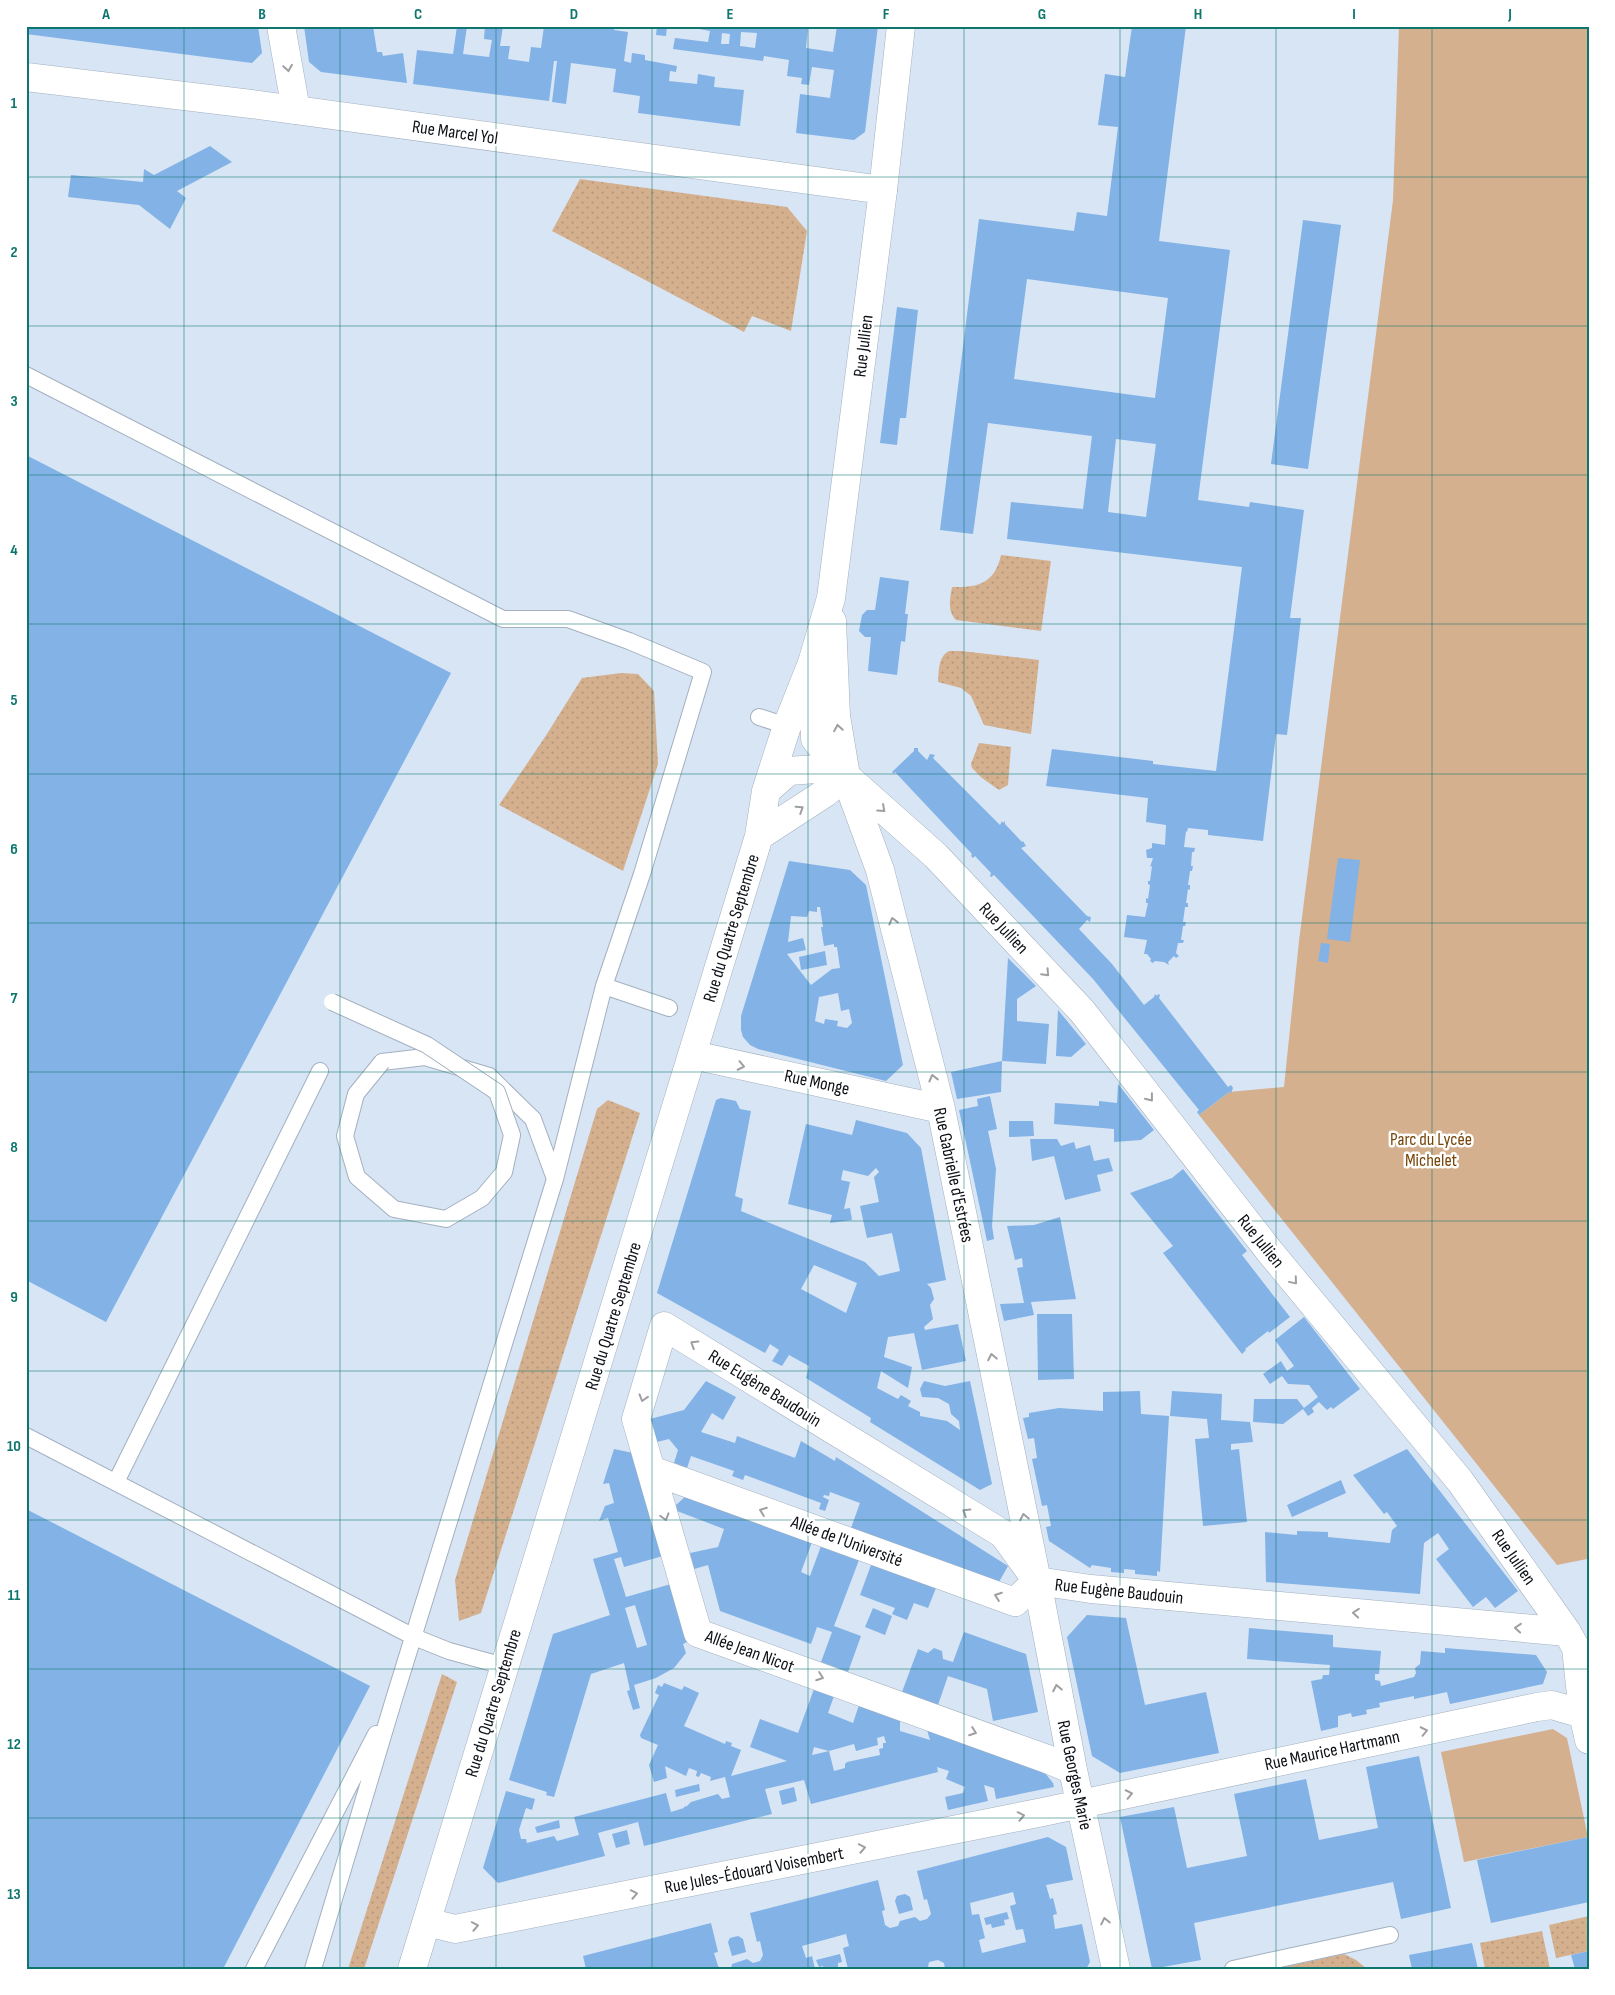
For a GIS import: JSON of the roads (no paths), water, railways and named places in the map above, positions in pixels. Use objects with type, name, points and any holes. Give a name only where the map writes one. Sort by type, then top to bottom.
[{"type":"street","points":[[282,26],[296,110]]},
{"type":"street","name":"Rue Jullien","points":[[812,663],[831,598],[883,190],[901,26]]},
{"type":"street","name":"Rue Marcel Yol","points":[[26,77],[296,110],[883,190]]},
{"type":"street","points":[[831,598],[836,716],[846,776]]},
{"type":"street","points":[[812,663],[815,739],[846,776]]},
{"type":"street","name":"Rue du Quatre Septembre","points":[[412,1969],[693,1056],[759,836],[766,791],[787,726],[812,663]]},
{"type":"street","points":[[766,791],[789,771],[816,769],[846,776]]},
{"type":"street","points":[[759,836],[825,793],[846,776]]},
{"type":"street","name":"Rue Jullien","points":[[846,776],[936,856],[1082,1012],[1270,1252],[1460,1481],[1571,1640]]},
{"type":"street","name":"Rue Gabrielle d'Estrées","points":[[846,776],[880,870],[941,1109],[1037,1582]]},
{"type":"street","points":[[880,870],[890,853],[900,847],[928,849]]},
{"type":"street","name":"Rue Monge","points":[[693,1056],[941,1109]]},
{"type":"street","name":"Rue Eugène Baudouin","points":[[664,1326],[1003,1534],[1037,1582],[1571,1640]]},
{"type":"street","name":"Allée Jean Nicot","points":[[664,1326],[636,1419],[698,1633],[1073,1770]]},
{"type":"street","name":"Allée de l'Université","points":[[651,1470],[1015,1602],[1037,1582]]},
{"type":"street","name":"Rue Georges Marie","points":[[1037,1582],[1073,1770],[1116,1969]]},
{"type":"street","points":[[1571,1640],[1586,1727]]},
{"type":"street","name":"Rue Maurice Hartmann","points":[[1081,1804],[1537,1707],[1552,1705],[1586,1727]]},
{"type":"street","name":"Rue Jules-Édouard Voisembert","points":[[427,1922],[455,1929],[1081,1804]]},
{"type":"lane","points":[[26,375],[503,619],[568,619],[629,641],[703,672],[642,874],[604,986],[555,1179],[394,1699],[313,1969]]},
{"type":"lane","points":[[759,717],[787,726]]},
{"type":"lane","points":[[604,986],[669,1008]]},
{"type":"lane","points":[[332,1002],[427,1045],[497,1092],[512,1135],[504,1172],[482,1198],[446,1220],[394,1209],[357,1177],[345,1136],[356,1094],[382,1062],[425,1057],[489,1076],[533,1120],[555,1179]]},
{"type":"lane","points":[[116,1482],[320,1071]]},
{"type":"lane","points":[[26,1436],[414,1637],[449,1651],[504,1666]]},
{"type":"lane","points":[[254,1969],[394,1699]]},
{"type":"lane","points":[[1232,1969],[1390,1935]]},
{"type":"park label","name":"Parc du Lycée Michelet","points":[[1431,1149]]}]
